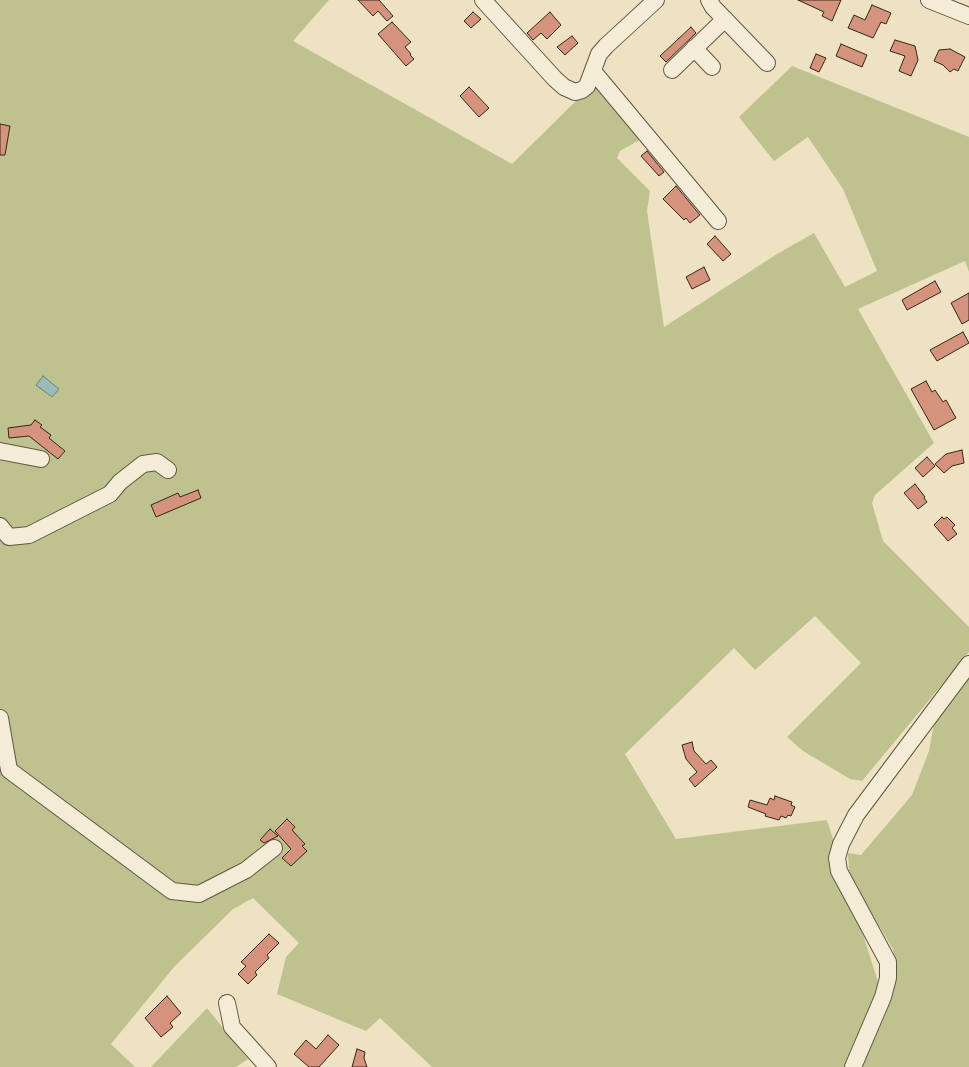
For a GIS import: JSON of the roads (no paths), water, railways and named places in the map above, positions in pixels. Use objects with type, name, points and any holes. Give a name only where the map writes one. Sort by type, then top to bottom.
[{"type":"street","points":[[484,0],[555,78],[564,87],[575,92],[587,86],[599,54],[606,46],[656,0]]},
{"type":"street","points":[[709,0],[713,7],[767,63]]},
{"type":"street","points":[[929,0],[969,16]]},
{"type":"street","points":[[672,70],[725,19]]},
{"type":"street","points":[[694,48],[712,66]]},
{"type":"street","points":[[593,71],[718,221]]},
{"type":"street","points":[[0,450],[40,460]]},
{"type":"street","points":[[0,526],[9,537],[29,535],[110,494],[120,482],[143,464],[157,462],[168,470]]},
{"type":"street","points":[[853,1067],[883,997],[888,978],[888,962],[839,871],[837,858],[841,844],[856,815],[969,664]]},
{"type":"street","points":[[0,718],[9,770],[172,891],[199,894],[246,870],[274,848]]},
{"type":"street","points":[[228,1003],[232,1027],[268,1067]]},
{"type":"water","points":[[43,376],[59,389],[52,397],[36,385]]}]
